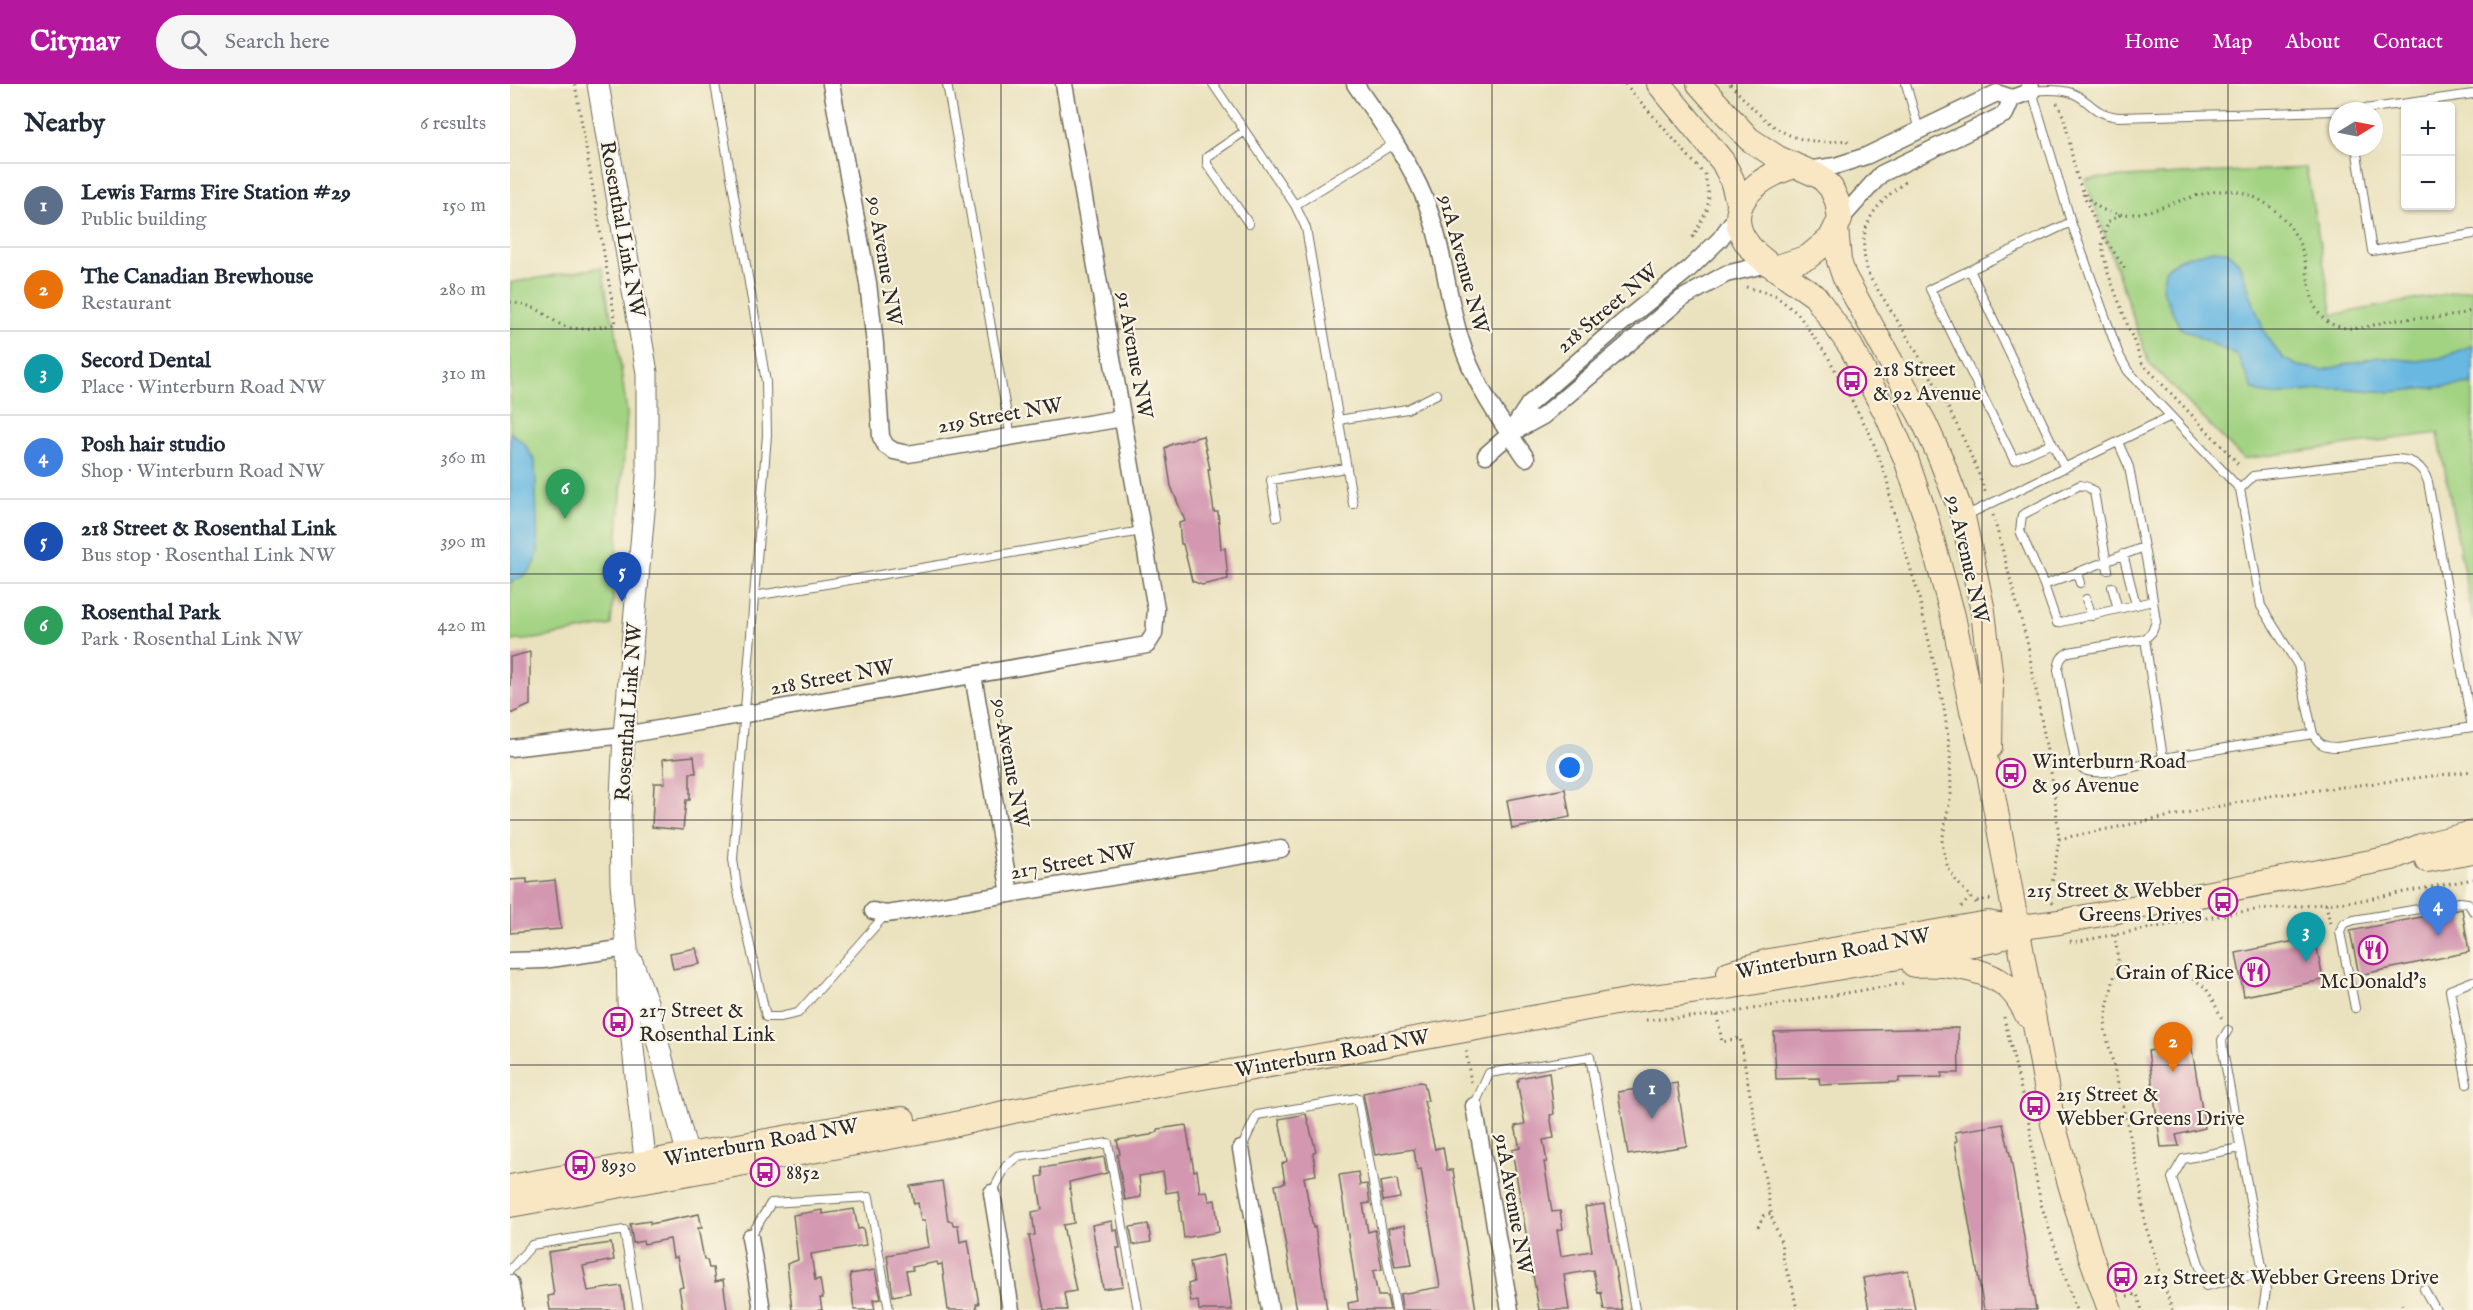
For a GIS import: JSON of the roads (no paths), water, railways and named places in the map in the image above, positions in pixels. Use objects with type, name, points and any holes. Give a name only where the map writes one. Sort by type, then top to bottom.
[{"type":"main road","name":"92 Avenue NW","points":[[1659,84],[1723,162],[1732,180],[1740,232],[1747,246],[1771,266],[1815,296],[1834,320],[1887,415],[1906,459],[1926,518],[1951,608],[1972,710],[1989,773],[2015,928],[2036,1034]]},
{"type":"main road","name":"92 Avenue NW","points":[[1699,84],[1749,139],[1821,177],[1831,188],[1836,201],[1839,261],[1844,276],[1924,422],[1963,517],[1981,599],[1991,680],[1989,773]]},
{"type":"main road","points":[[1738,211],[1752,188],[1762,180],[1776,172],[1801,168]]},
{"type":"main road","points":[[1771,266],[1808,257],[1830,239],[1838,223]]},
{"type":"main road","name":"Winterburn Road NW","points":[[1652,996],[1769,962],[1988,923],[2015,928],[2392,858],[2424,861],[2472,850]]},
{"type":"main road","name":"Winterburn Road NW","points":[[510,1187],[646,1171],[934,1129],[1013,1111],[1652,996],[1733,986],[1996,940],[2015,928]]},
{"type":"main road","points":[[1842,967],[1920,964],[1946,966],[1982,974],[2001,982],[2020,1001],[2036,1034],[2053,1124],[2090,1254],[2110,1310]]},
{"type":"main road","name":"Winterburn Road NW","points":[[510,1205],[646,1171]]},
{"type":"street","name":"Rosenthal Link NW","points":[[598,84],[647,373],[649,409],[647,477],[624,735],[621,883],[627,948],[628,1002],[646,1171]]},
{"type":"street","name":"90 Avenue NW","points":[[831,84],[868,283],[881,413],[880,428],[886,446]]},
{"type":"street","name":"91 Avenue NW","points":[[1064,84],[1156,609],[1154,634]]},
{"type":"street","name":"91A Avenue NW","points":[[1355,84],[1395,143],[1413,175],[1428,208],[1443,257],[1460,339],[1470,367],[1485,396],[1526,458]]},
{"type":"street","points":[[1838,223],[1881,174],[2005,114],[2012,98],[2031,88]]},
{"type":"street","points":[[1801,168],[1852,161],[1997,93],[2012,98]]},
{"type":"street","name":"218 Street NW","points":[[1510,434],[1529,404],[1623,322],[1689,270],[1720,239],[1738,211]]},
{"type":"street","name":"218 Street NW","points":[[1486,455],[1510,434],[1543,416],[1681,299],[1726,274],[1771,266]]},
{"type":"street","name":"219 Street NW","points":[[886,446],[894,451],[908,454],[1123,418]]},
{"type":"street","name":"218 Street NW","points":[[510,748],[624,735],[1135,649],[1147,645],[1154,634]]},
{"type":"street","name":"90 Avenue NW","points":[[973,675],[1010,894]]},
{"type":"street","name":"217 Street NW","points":[[879,913],[1010,894],[1281,849]]},
{"type":"street","name":"Rosenthal Link NW","points":[[627,948],[647,1002],[690,1163]]},
{"type":"street","points":[[510,962],[543,960],[627,948]]},
{"type":"street","name":"91A Avenue NW","points":[[1474,1106],[1510,1310]]},
{"type":"street","points":[[1242,1149],[1270,1310]]},
{"type":"street","points":[[992,1193],[1011,1310]]},
{"type":"street","points":[[750,1237],[762,1310]]},
{"type":"street","points":[[510,1283],[515,1310]]},
{"type":"lane","points":[[715,84],[766,382],[767,435],[733,859],[737,887],[766,1017],[798,1013],[879,913]]},
{"type":"lane","points":[[947,84],[1011,436]]},
{"type":"lane","points":[[1214,84],[1295,205],[1306,228],[1353,504]]},
{"type":"lane","points":[[1906,84],[1919,130]]},
{"type":"lane","points":[[2240,489],[2253,476],[2396,459],[2407,459],[2425,472],[2473,727],[2337,747],[2326,747],[2318,742],[2313,734],[2298,665],[2261,606],[2240,489],[2169,417],[2128,371],[2071,222],[2031,88],[2069,84],[2085,93],[2103,112],[2118,117],[2329,111]]},
{"type":"lane","points":[[2383,106],[2473,94]]},
{"type":"lane","points":[[1245,131],[1207,157],[1207,164],[1249,224]]},
{"type":"lane","points":[[1295,205],[1395,143]]},
{"type":"lane","points":[[2357,156],[2372,251],[2473,234]]},
{"type":"lane","points":[[2052,443],[2014,460],[1930,289],[2071,222]]},
{"type":"lane","points":[[1970,270],[2065,468]]},
{"type":"lane","points":[[1338,420],[1407,409],[1437,394]]},
{"type":"lane","points":[[1963,517],[2169,417]]},
{"type":"lane","points":[[2118,442],[2129,466],[2156,622],[2152,632],[2145,639],[2069,652],[2063,655],[2059,662],[2058,670],[2075,759],[2080,767],[2087,771],[2101,773],[2163,758],[2313,734]]},
{"type":"lane","points":[[1277,517],[1270,480],[1346,468]]},
{"type":"lane","points":[[2108,570],[2094,492],[2088,487],[2080,485],[2022,515],[2020,531],[2044,585],[2057,623],[2153,601]]},
{"type":"lane","points":[[754,596],[1142,531]]},
{"type":"lane","points":[[2044,585],[2144,547]]},
{"type":"lane","points":[[2123,554],[2136,604]]},
{"type":"lane","points":[[2077,573],[2080,583]]},
{"type":"lane","points":[[2112,587],[2118,609]]},
{"type":"lane","points":[[2086,599],[2092,616]]},
{"type":"lane","points":[[2145,639],[2163,758]]},
{"type":"lane","points":[[2355,1008],[2340,932],[2343,924],[2354,920],[2460,902],[2468,903],[2473,911]]},
{"type":"lane","points":[[2467,1084],[2450,990],[2473,981]]},
{"type":"lane","points":[[2228,1030],[2222,1040],[2223,1051],[2266,1290],[2263,1310]]},
{"type":"lane","points":[[1474,1106],[1489,1073],[1590,1057],[1635,1310]]},
{"type":"lane","points":[[1242,1149],[1257,1115],[1358,1098],[1396,1310]]},
{"type":"lane","points":[[992,1193],[1006,1166],[1018,1157],[1108,1143],[1138,1310]]},
{"type":"lane","points":[[2240,1148],[2183,1159],[2172,1178],[2206,1286],[2263,1272]]},
{"type":"lane","points":[[750,1237],[771,1203],[869,1197],[889,1310]]},
{"type":"lane","points":[[510,1270],[532,1245],[624,1230],[638,1310]]},
{"type":"lane","points":[[2424,1289],[2436,1310]]},
{"type":"water","points":[[2213,250],[2227,251],[2239,263],[2263,329],[2272,345],[2284,359],[2298,366],[2323,370],[2378,357],[2416,361],[2440,358],[2473,345],[2473,384],[2389,392],[2336,388],[2274,395],[2263,394],[2253,389],[2237,356],[2180,328],[2162,289],[2165,270],[2179,259]]},
{"type":"water","points":[[510,432],[524,443],[535,461],[538,553],[528,572],[510,583]]},
{"type":"place","name":"218 Street & 92 Avenue","points":[[1852,381]]},
{"type":"place","name":"Rosenthal Park","points":[[565,519]]},
{"type":"place","name":"218 Street & Rosenthal Link","points":[[622,602]]},
{"type":"place","name":"Winterburn Road & 96 Avenue","points":[[2011,773]]},
{"type":"place","name":"215 Street & Webber Greens Drives","points":[[2223,902]]},
{"type":"place","name":"Posh hair studio","points":[[2438,936]]},
{"type":"place","name":"McDonald's","points":[[2373,950]]},
{"type":"place","name":"Secord Dental","points":[[2306,962]]},
{"type":"place","name":"Grain of Rice","points":[[2255,972]]},
{"type":"place","name":"217 Street & Rosenthal Link","points":[[618,1022]]},
{"type":"place","name":"The Canadian Brewhouse","points":[[2173,1072]]},
{"type":"place","name":"215 Street & Webber Greens Drive","points":[[2035,1106]]},
{"type":"place","name":"Lewis Farms Fire Station #29","points":[[1652,1119]]},
{"type":"place","name":"8930","points":[[580,1165]]},
{"type":"place","name":"8852","points":[[765,1172]]},
{"type":"place","name":"213 Street & Webber Greens Drive","points":[[2122,1277]]}]
